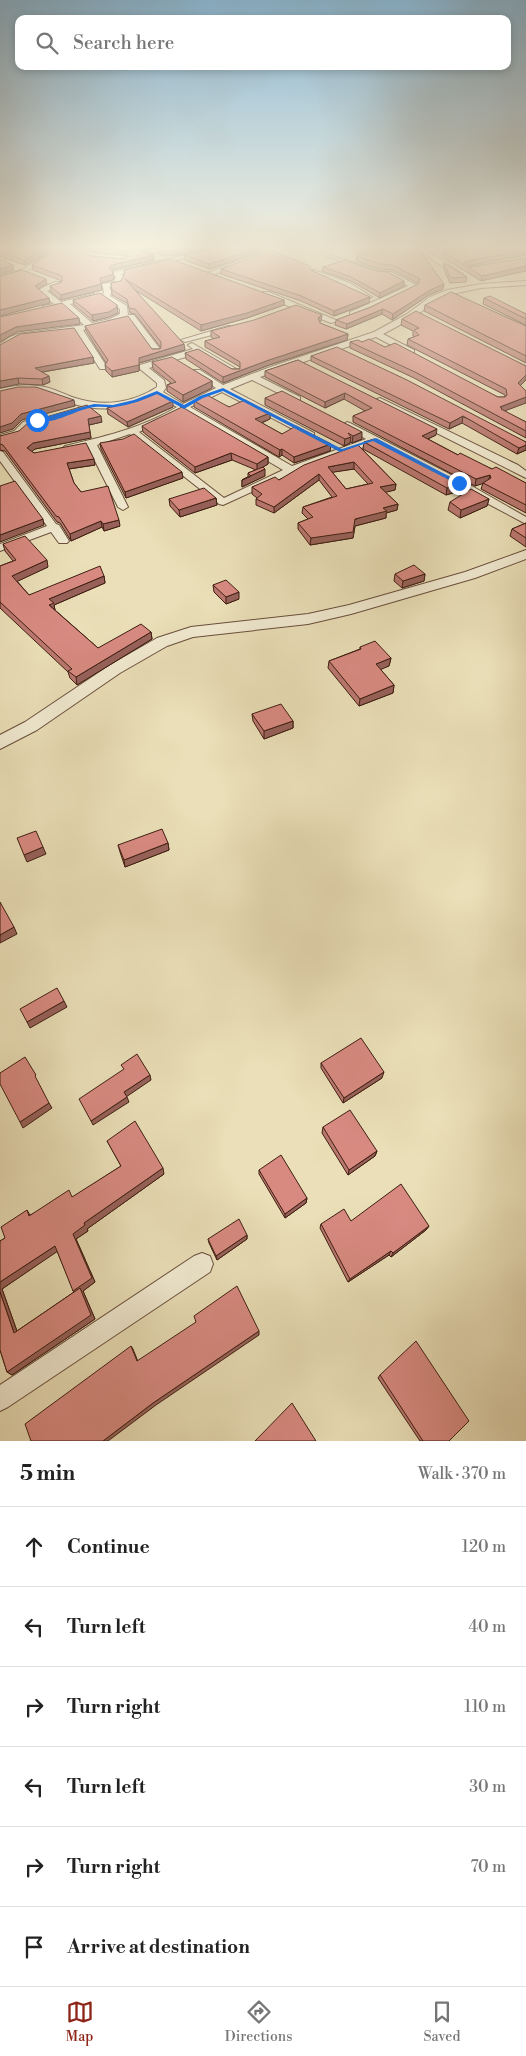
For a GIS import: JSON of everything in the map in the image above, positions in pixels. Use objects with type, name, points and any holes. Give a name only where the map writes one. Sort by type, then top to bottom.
[{"type":"street","points":[[76,315],[90,326]]},
{"type":"street","points":[[331,315],[340,318]]},
{"type":"street","points":[[333,330],[323,325],[347,315]]},
{"type":"street","points":[[53,451],[91,444],[147,426],[202,397],[253,377],[303,363],[377,334],[410,315]]},
{"type":"street","points":[[0,349],[8,339],[30,332],[50,333],[78,329],[122,317],[130,317],[157,351]]},
{"type":"street","points":[[235,326],[185,340],[236,371]]},
{"type":"street","points":[[78,329],[103,368]]},
{"type":"street","points":[[342,333],[361,340]]},
{"type":"street","points":[[377,334],[421,357]]},
{"type":"street","points":[[338,348],[347,352]]},
{"type":"street","points":[[0,392],[16,388],[38,388],[55,392],[71,400],[94,405],[113,406],[136,401],[162,388],[161,382],[143,367],[199,350]]},
{"type":"street","points":[[173,357],[223,389],[316,438]]},
{"type":"street","points":[[253,377],[304,403]]},
{"type":"street","points":[[157,392],[291,470]]},
{"type":"street","points":[[368,395],[514,467],[524,479]]},
{"type":"street","points":[[76,410],[94,405]]},
{"type":"street","points":[[0,438],[17,433],[26,424],[55,417]]},
{"type":"street","points":[[339,421],[459,483],[526,521]]},
{"type":"street","points":[[132,431],[223,502],[291,470],[325,459],[338,449],[374,439]]},
{"type":"street","points":[[91,444],[123,508]]},
{"type":"street","points":[[0,454],[64,541]]},
{"type":"street","points":[[0,548],[55,527]]},
{"type":"street","points":[[0,743],[31,726],[116,669],[162,642],[191,632],[308,619],[342,611],[470,575],[526,554]]},
{"type":"street","points":[[0,1399],[202,1264]]},
{"type":"building","points":[[8,315],[76,315],[79,318],[16,327],[0,335],[0,317]]},
{"type":"building","points":[[140,315],[158,315],[184,344],[139,358],[139,365],[112,371],[105,365],[108,360],[85,326],[128,316],[152,349],[160,349],[161,342]]},
{"type":"building","points":[[185,315],[238,315],[201,325]]},
{"type":"building","points":[[267,315],[322,315],[318,318],[320,323],[348,334],[223,377],[185,353],[198,349],[232,369],[240,369],[240,362],[205,341],[220,337],[211,331]]},
{"type":"building","points":[[349,315],[368,315],[347,324],[336,320]]},
{"type":"building","points":[[409,315],[424,315],[526,366],[526,375],[518,383],[526,391],[526,397],[500,407],[526,422],[526,431],[415,372],[350,342],[358,340],[362,342],[369,339],[385,347],[395,343],[498,397],[505,397],[507,395],[506,389],[408,339],[419,335],[414,330],[419,328],[402,319]]},
{"type":"building","points":[[445,315],[502,315],[526,326],[526,356]]},
{"type":"building","points":[[74,328],[93,357],[35,368],[49,376],[42,379],[18,378],[0,381],[0,345],[20,334]]},
{"type":"building","points":[[337,347],[407,380],[526,442],[526,445],[519,448],[463,416],[450,423],[311,356]]},
{"type":"building","points":[[172,357],[212,381],[183,395],[167,385],[176,382],[152,362]]},
{"type":"building","points":[[298,360],[437,429],[422,436],[458,455],[460,453],[492,469],[496,467],[526,483],[526,505],[483,483],[491,478],[490,475],[476,479],[353,416],[372,408],[345,393],[325,402],[265,371]]},
{"type":"building","points":[[18,387],[36,387],[74,400],[21,414],[12,423],[0,427],[0,391]]},
{"type":"building","points":[[282,391],[362,432],[353,436],[348,433],[351,437],[345,439],[265,398]]},
{"type":"building","points":[[157,393],[173,401],[127,422],[107,408],[138,401]]},
{"type":"building","points":[[207,395],[229,407],[245,400],[270,413],[255,419],[282,434],[296,426],[331,444],[294,457],[194,401]]},
{"type":"building","points":[[87,405],[101,416],[88,419],[90,432],[33,443],[27,448],[34,453],[86,443],[94,459],[67,463],[74,483],[81,492],[108,486],[119,520],[103,524],[101,521],[70,534],[3,445],[0,444],[0,436],[19,431],[29,422]]},
{"type":"building","points":[[182,407],[268,457],[257,464],[231,453],[195,467],[142,426]]},
{"type":"building","points":[[134,434],[182,472],[125,492],[100,443],[123,439]]},
{"type":"building","points":[[374,439],[460,484],[447,488],[364,442]]},
{"type":"building","points":[[358,445],[396,484],[380,487],[398,504],[383,508],[387,511],[355,519],[353,532],[311,538],[298,523],[313,517],[303,507],[337,496],[319,474],[274,507],[256,499],[262,494],[252,487],[275,477],[279,480],[304,465]],"holes":[[[354,462],[373,483],[346,489],[328,467]]]},
{"type":"building","points":[[263,467],[265,469],[251,476],[248,473]]},
{"type":"building","points":[[15,481],[43,519],[0,535],[0,486]]},
{"type":"building","points":[[204,488],[216,498],[179,510],[169,499]]},
{"type":"building","points":[[471,489],[489,499],[461,510],[450,502]]},
{"type":"building","points":[[526,523],[526,538],[512,529]]},
{"type":"building","points":[[25,536],[47,560],[12,576],[29,595],[100,566],[104,576],[49,599],[54,603],[49,605],[98,648],[141,624],[151,632],[76,677],[68,671],[72,669],[0,602],[0,566],[16,560],[3,544]]},
{"type":"building","points":[[414,565],[425,574],[403,581],[395,574]]},
{"type":"building","points":[[226,580],[239,592],[226,597],[213,585]]},
{"type":"building","points":[[375,641],[391,658],[376,664],[394,685],[360,699],[329,661],[361,649],[360,647]]},
{"type":"building","points":[[281,704],[293,721],[264,731],[252,714]]},
{"type":"building","points":[[162,829],[168,843],[124,860],[118,845]]},
{"type":"building","points":[[36,831],[43,847],[24,855],[17,838]]},
{"type":"building","points":[[0,902],[14,927],[0,935]]},
{"type":"building","points":[[57,988],[64,1001],[27,1022],[20,1009]]},
{"type":"building","points":[[361,1038],[384,1072],[344,1098],[321,1063]]},
{"type":"building","points":[[137,1054],[150,1075],[124,1092],[127,1097],[91,1121],[79,1099],[124,1069],[121,1065]]},
{"type":"building","points":[[25,1057],[49,1103],[20,1122],[0,1084],[0,1073]]},
{"type":"building","points":[[350,1110],[377,1151],[349,1170],[323,1127]]},
{"type":"building","points":[[135,1121],[163,1168],[84,1223],[85,1225],[73,1234],[92,1278],[73,1291],[55,1246],[0,1282],[0,1241],[5,1238],[1,1227],[27,1210],[29,1216],[69,1190],[72,1197],[121,1166],[107,1141]]},
{"type":"building","points":[[281,1155],[307,1198],[285,1214],[259,1170]]},
{"type":"building","points":[[401,1184],[429,1226],[393,1253],[391,1251],[350,1279],[321,1224],[344,1209],[351,1221]]},
{"type":"building","points":[[239,1219],[247,1235],[216,1256],[208,1239]]},
{"type":"building","points":[[237,1286],[259,1331],[153,1403],[103,1441],[31,1441],[25,1424],[131,1346],[137,1361],[196,1322],[194,1316]]},
{"type":"building","points":[[80,1288],[91,1315],[7,1372],[0,1350],[0,1292],[14,1333]]},
{"type":"building","points":[[416,1341],[469,1421],[449,1441],[423,1441],[380,1375]]},
{"type":"building","points":[[292,1403],[316,1441],[255,1441]]},
{"type":"route","points":[[37,420],[49,419],[94,405],[113,406],[136,401],[157,392],[184,407],[202,397],[223,389],[342,451],[374,439],[459,483]]}]
